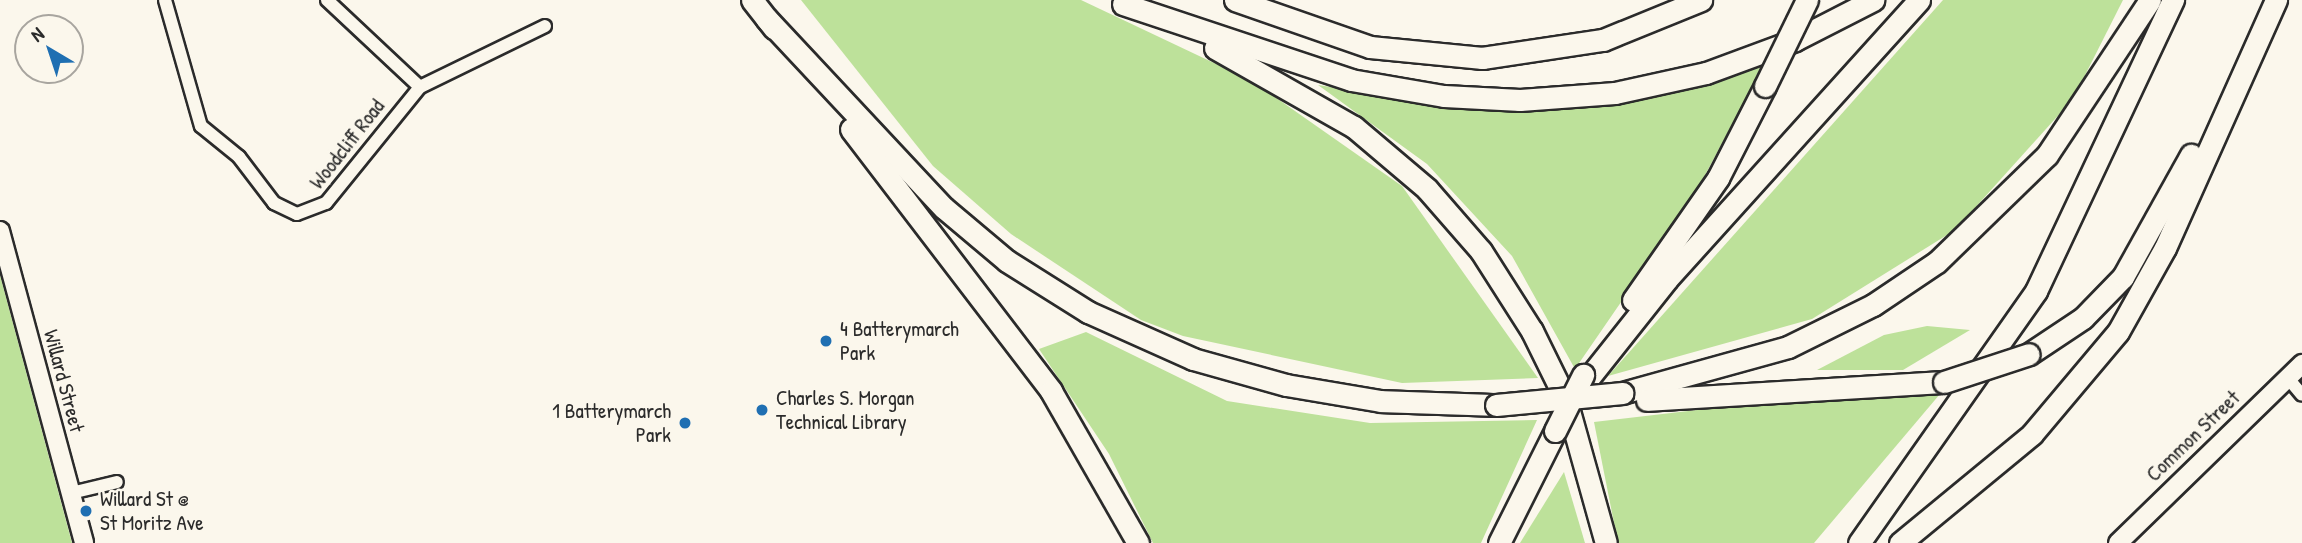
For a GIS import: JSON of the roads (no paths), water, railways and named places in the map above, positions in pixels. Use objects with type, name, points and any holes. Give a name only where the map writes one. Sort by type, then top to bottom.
[{"type":"highway","points":[[752,0],[1051,391],[1138,543]]},
{"type":"highway","points":[[1235,0],[1370,47],[1482,58],[1603,40],[1701,0]]},
{"type":"highway","points":[[1499,543],[1555,431],[1585,378],[1712,188],[1807,0]]},
{"type":"highway","points":[[1119,2],[1351,80],[1444,96],[1520,100],[1615,93],[1706,73],[1795,40],[1872,0]]},
{"type":"highway","points":[[1585,378],[1661,286],[1919,0]]},
{"type":"highway","points":[[1623,398],[1797,343],[1873,305],[1937,262],[2047,155],[2150,0]]},
{"type":"highway","points":[[1859,543],[2036,291],[2173,0]]},
{"type":"highway","points":[[766,18],[944,208],[1007,261],[1088,313],[1193,359],[1286,386],[1381,401],[1496,405],[1756,389],[1944,382],[2029,354],[2083,318],[2130,268],[2276,0]]},
{"type":"highway","points":[[1119,2],[1322,104],[1398,163],[1453,217],[1503,282],[1550,365],[1585,453],[1606,543]]},
{"type":"highway","points":[[1900,543],[2018,447],[2118,332],[2165,248],[2259,34]]},
{"type":"main road","name":"Willard Street","points":[[0,231],[84,543]]},
{"type":"main road","name":"Common Street","points":[[2118,543],[2302,364]]},
{"type":"street","name":"Woodcliff Road","points":[[165,0],[201,126],[239,157],[270,199],[291,212],[309,213],[326,203],[421,87],[545,26]]},
{"type":"street","points":[[327,0],[421,87]]},
{"type":"street","points":[[2287,377],[2302,395]]},
{"type":"street","points":[[71,493],[117,482]]},
{"type":"place","name":"4 Batterymarch Park","points":[[826,341]]},
{"type":"place","name":"Charles S. Morgan Technical Library","points":[[762,410]]},
{"type":"place","name":"1 Batterymarch Park","points":[[685,423]]},
{"type":"place","name":"Willard St @ St Moritz Ave","points":[[86,511]]}]
